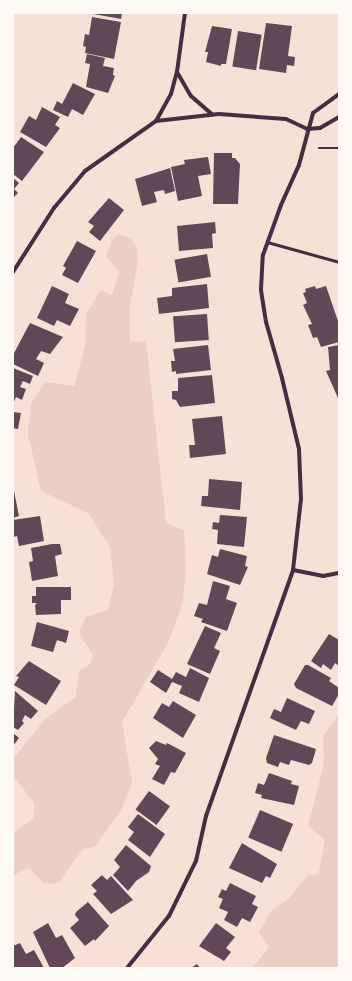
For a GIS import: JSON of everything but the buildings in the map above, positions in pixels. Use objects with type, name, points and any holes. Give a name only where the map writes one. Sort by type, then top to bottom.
[{"type":"street","points":[[13,272],[54,208],[85,171],[156,121],[171,94],[177,72],[186,13]]},
{"type":"street","points":[[177,72],[191,96],[212,114]]},
{"type":"street","points":[[127,968],[169,916],[196,861],[206,816],[293,570],[298,540],[301,473],[292,416],[266,322],[261,289],[267,242],[299,165],[307,129],[313,113],[339,94]]},
{"type":"street","points":[[156,121],[212,114],[286,119],[307,129],[320,128],[339,118]]},
{"type":"street","points":[[293,570],[323,576],[339,573]]},
{"type":"lane","points":[[267,242],[339,262]]},
{"type":"path","points":[[319,148],[339,148]]},
{"type":"shaded area","points":[[119,234],[131,238],[137,248],[138,261],[130,306],[130,342],[146,341],[166,523],[184,530],[186,568],[183,601],[169,641],[122,722],[132,783],[121,810],[95,847],[83,849],[59,882],[52,884],[44,883],[29,868],[13,875],[13,833],[34,818],[34,803],[13,775],[13,759],[45,719],[76,697],[79,671],[89,665],[93,656],[79,632],[86,617],[108,610],[114,585],[110,547],[88,513],[41,491],[28,434],[31,404],[45,382],[74,386],[85,347],[86,314],[101,290],[112,295],[119,271],[106,256],[112,240]]},
{"type":"shaded area","points":[[339,715],[339,968],[252,968],[269,947],[259,932],[272,910],[288,899],[308,875],[315,875],[319,872],[325,840],[308,826],[324,763],[323,736]]}]
